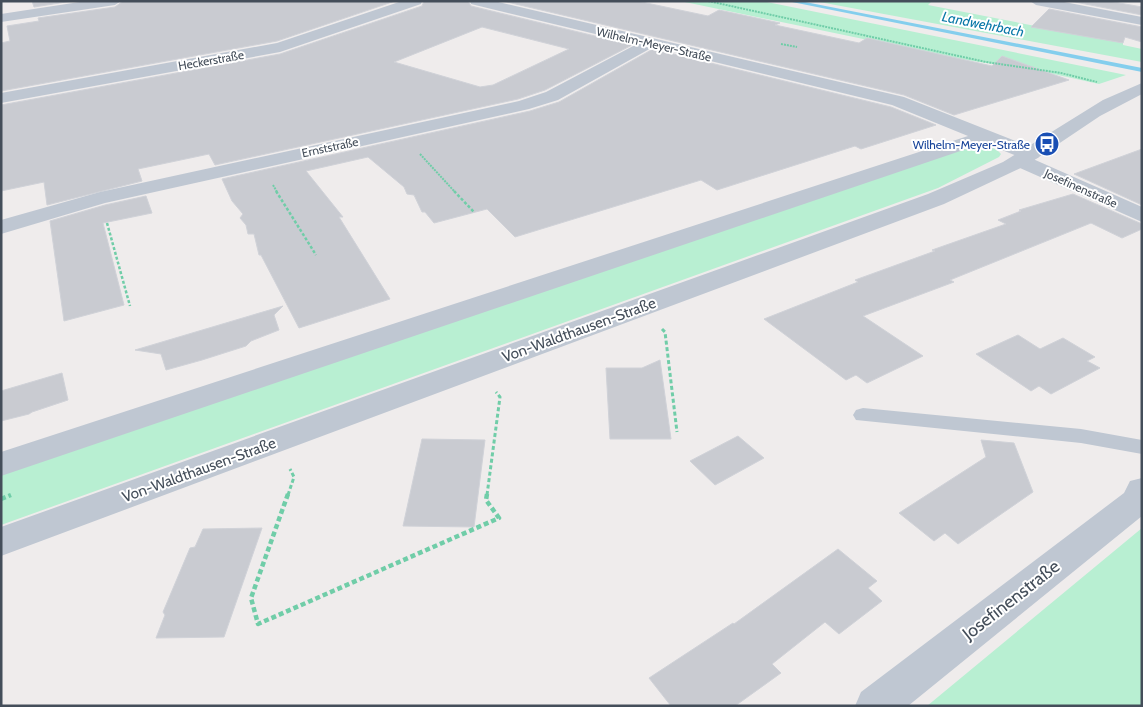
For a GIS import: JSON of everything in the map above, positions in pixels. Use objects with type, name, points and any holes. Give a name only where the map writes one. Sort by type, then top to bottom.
[{"type":"street","points":[[1,18],[115,1]]},
{"type":"street","name":"Heckerstraße","points":[[1,98],[280,47],[416,1]]},
{"type":"street","name":"Wilhelm-Meyer-Straße","points":[[476,1],[898,101],[926,111],[1025,157]]},
{"type":"street","points":[[1036,1],[1142,21]]},
{"type":"street","name":"Ernststraße","points":[[1,227],[100,198],[539,101],[552,96],[650,43]]},
{"type":"street","name":"Von-Waldthausen-Straße","points":[[1,542],[936,200],[987,178],[1025,157],[1094,111],[1136,90]]},
{"type":"street","points":[[1,464],[982,137]]},
{"type":"street","name":"Josefinenstraße","points":[[1025,157],[1142,215]]},
{"type":"street","name":"Josefinenstraße","points":[[876,706],[1136,502],[1142,490]]},
{"type":"lane","points":[[863,415],[1082,436],[1142,447]]},
{"type":"path","points":[[708,1],[986,62],[1061,73],[1136,90]]},
{"type":"path","points":[[781,44],[797,47]]},
{"type":"path","points":[[399,132],[474,212]]},
{"type":"path","points":[[259,162],[316,255]]},
{"type":"path","points":[[100,198],[130,306]]},
{"type":"path","points":[[639,308],[665,332],[677,432]]},
{"type":"path","points":[[277,441],[294,477],[251,598],[258,624],[499,518],[486,500],[500,397],[480,367]]},
{"type":"green space","points":[[680,1],[762,1],[1126,75],[1099,84],[1040,71],[960,59]]},
{"type":"green space","points":[[814,1],[926,1],[931,2],[928,5],[1123,43],[1123,45],[1142,49],[1142,62]]},
{"type":"green space","points":[[970,146],[983,146],[995,149],[1001,154],[999,157],[938,188],[1,525],[1,474]]},
{"type":"green space","points":[[1142,528],[1142,706],[927,706]]},
{"type":"building","points":[[32,1],[72,1],[34,7]]},
{"type":"building","points":[[123,1],[395,1],[277,41],[1,91],[1,43],[10,41],[7,26],[39,21],[38,18],[115,7]]},
{"type":"building","points":[[424,1],[468,1],[471,6],[632,45],[545,90],[518,99],[215,165],[209,154],[138,169],[142,181],[47,205],[44,182],[1,191],[1,105],[280,54],[422,6]],"holes":[[[482,27],[569,49],[493,85],[480,87],[394,62]]]},
{"type":"building","points":[[503,1],[637,1],[708,16],[719,10],[780,23],[775,25],[859,43],[867,38],[992,66],[1002,56],[1069,80],[954,115],[904,95]]},
{"type":"building","points":[[1070,1],[1108,1],[1142,7],[1142,15]]},
{"type":"building","points":[[1049,9],[1142,27],[1142,42],[1125,37],[1123,43],[1031,27]]},
{"type":"building","points":[[653,49],[891,107],[936,125],[861,149],[855,146],[717,190],[701,180],[515,237],[487,209],[434,223],[425,212],[422,212],[414,195],[407,194],[404,187],[368,157],[306,171],[343,217],[339,217],[390,299],[299,328],[261,255],[259,255],[254,234],[248,234],[246,225],[240,218],[243,214],[232,201],[222,179],[530,111],[559,102]]},
{"type":"building","points":[[1142,149],[1142,205],[1074,174]]},
{"type":"building","points":[[1073,194],[1142,224],[1142,229],[1122,238],[1091,223],[950,280],[954,282],[863,316],[923,356],[867,383],[856,375],[846,380],[764,319],[858,282],[855,280],[1006,224],[998,220],[1021,211],[1019,210]]},
{"type":"building","points":[[146,196],[152,213],[103,223],[124,305],[64,321],[50,221],[105,205]]},
{"type":"building","points":[[283,306],[274,315],[279,330],[251,341],[246,346],[202,360],[166,370],[161,354],[135,350]]},
{"type":"building","points":[[1018,335],[1040,349],[1063,338],[1095,357],[1087,361],[1100,368],[1051,394],[1039,386],[1031,391],[976,354]]},
{"type":"building","points":[[660,360],[671,439],[610,439],[606,368],[642,368]]},
{"type":"building","points":[[62,373],[68,400],[29,414],[1,421],[1,391]]},
{"type":"building","points":[[738,436],[764,458],[715,485],[690,461]]},
{"type":"building","points":[[422,439],[485,440],[474,527],[403,526]]},
{"type":"building","points":[[981,440],[1014,443],[1033,492],[958,544],[945,533],[934,541],[899,513],[986,457]]},
{"type":"building","points":[[262,528],[224,637],[156,638],[165,615],[163,612],[190,548],[195,547],[203,529]]},
{"type":"building","points":[[838,549],[877,581],[868,588],[882,601],[839,634],[825,622],[772,664],[781,673],[735,706],[671,706],[649,678],[734,624]]},
{"type":"waterway","name":"Landwehrbach","points":[[790,1],[1142,70]]},
{"type":"place","name":"Wilhelm-Meyer-Straße","points":[[1047,144]]}]
